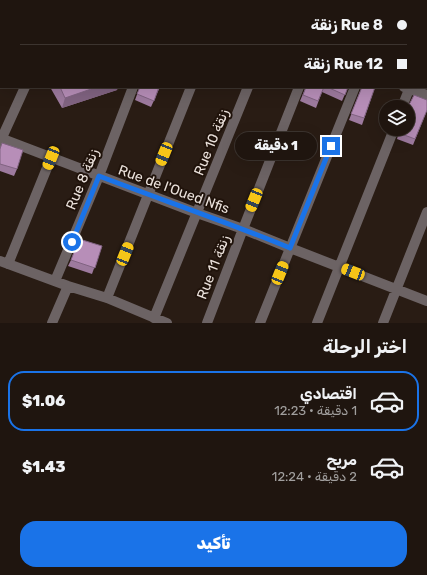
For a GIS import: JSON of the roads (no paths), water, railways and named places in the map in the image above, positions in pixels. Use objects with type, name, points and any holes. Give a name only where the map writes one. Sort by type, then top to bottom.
[{"type":"street","points":[[0,140],[25,88]]},
{"type":"street","name":"Rue 8 زنقة","points":[[55,281],[99,176],[133,88]]},
{"type":"street","points":[[107,298],[191,88]]},
{"type":"street","name":"Rue 10 زنقة","points":[[154,318],[248,88]]},
{"type":"street","name":"Rue 11 زنقة","points":[[207,323],[242,229],[299,88]]},
{"type":"street","points":[[260,323],[355,88]]},
{"type":"street","points":[[404,100],[408,88],[427,96]]},
{"type":"street","points":[[317,323],[391,136]]},
{"type":"street","name":"Rue de l'Oued Nfis","points":[[0,140],[242,229],[427,301]]},
{"type":"street","points":[[51,158],[4,263],[107,298],[167,323]]},
{"type":"street","points":[[383,323],[427,212]]},
{"type":"street","points":[[52,323],[68,286]]}]
